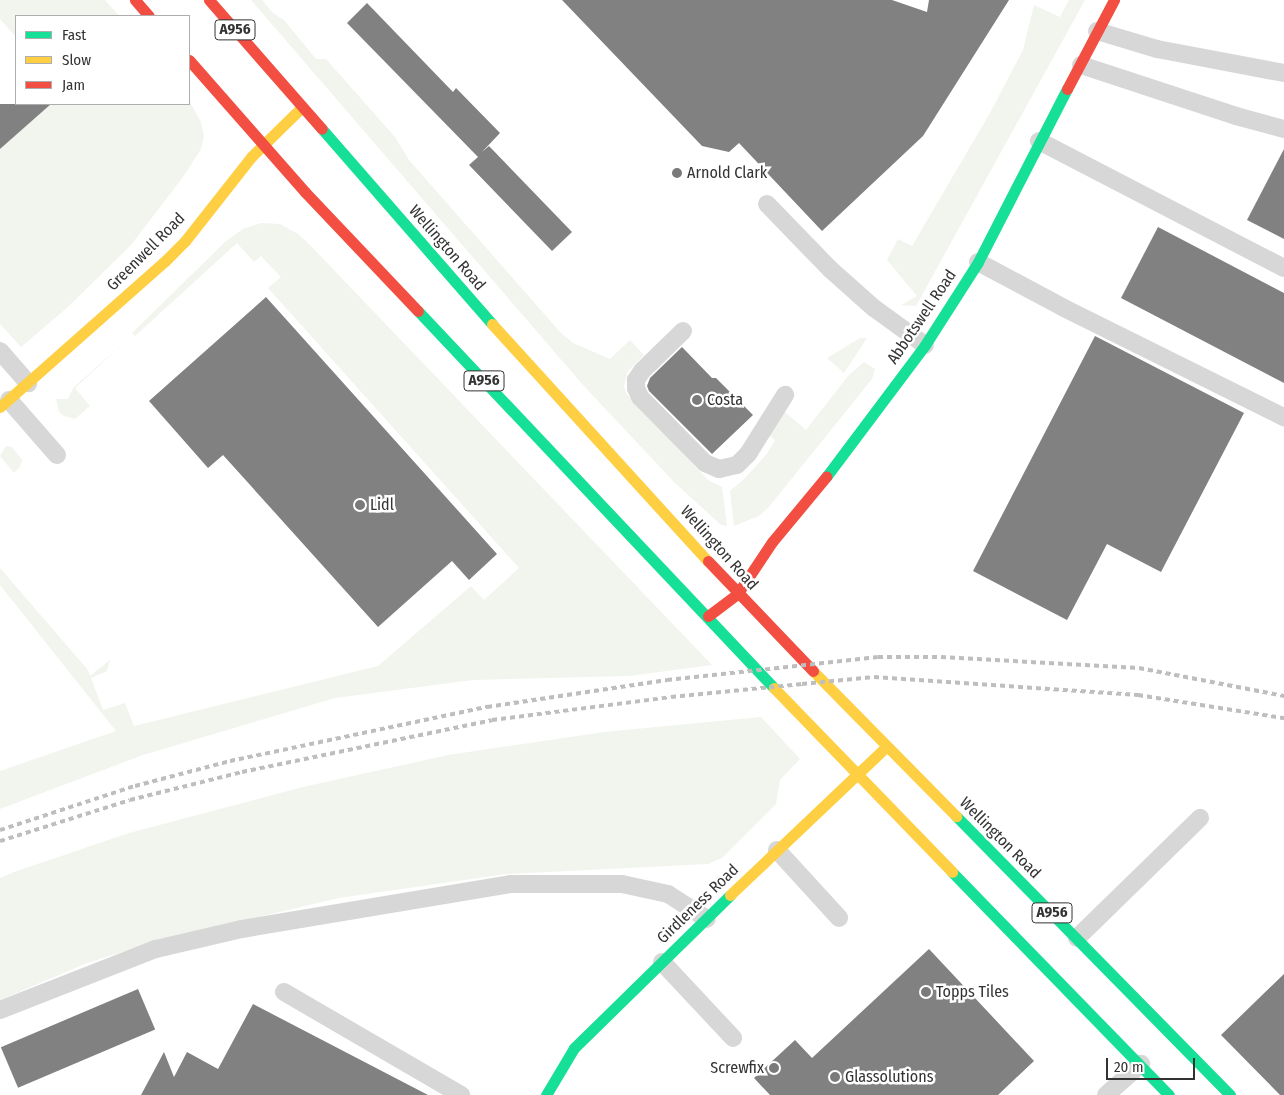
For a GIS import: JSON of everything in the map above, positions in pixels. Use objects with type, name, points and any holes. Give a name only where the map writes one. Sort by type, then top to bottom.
[{"type":"main road","points":[[135,0],[149,15]]},
{"type":"main road","name":"Wellington Road","points":[[209,0],[504,337],[768,626],[1230,1095]]},
{"type":"main road","name":"Abbotswell Road","points":[[708,616],[738,593],[772,542],[834,468],[925,345],[978,262],[1038,141],[1081,65],[1114,0]]},
{"type":"main road","name":"A956","points":[[190,61],[304,192],[708,616],[842,760],[1169,1095]]},
{"type":"main road","name":"Greenwell Road","points":[[4,404],[166,261],[185,241],[264,144],[302,107]]},
{"type":"main road","name":"Girdleness Road","points":[[546,1095],[574,1048],[776,850],[886,747]]},
{"type":"lane","points":[[1097,31],[1157,49],[1284,73]]},
{"type":"lane","points":[[1081,65],[1236,116],[1284,129]]},
{"type":"lane","points":[[1038,141],[1284,268]]},
{"type":"lane","points":[[767,204],[830,269],[874,308],[925,345]]},
{"type":"lane","points":[[978,262],[1064,308],[1284,417]]},
{"type":"lane","points":[[683,331],[642,371],[636,380],[636,388],[640,397],[705,463],[719,469],[737,465],[746,458],[785,396]]},
{"type":"lane","points":[[0,351],[28,383]]},
{"type":"lane","points":[[4,404],[57,455]]},
{"type":"lane","points":[[1077,938],[1200,818]]},
{"type":"lane","points":[[776,850],[839,918]]},
{"type":"lane","points":[[0,1010],[156,949],[242,929],[510,884],[622,884],[668,894],[707,919]]},
{"type":"lane","points":[[662,962],[733,1038]]},
{"type":"lane","points":[[284,992],[461,1095]]},
{"type":"lane","points":[[1106,1095],[1140,1064]]},
{"type":"shaded area","points":[[0,0],[105,0],[118,15],[15,15],[15,36],[0,19]]},
{"type":"shaded area","points":[[251,0],[262,0],[273,13],[284,20],[316,59],[326,59],[395,137],[409,160],[561,333],[573,343],[610,359],[630,340],[644,355],[628,371],[624,386],[626,393],[708,480],[722,487],[727,526],[721,525],[674,482],[583,385]]},
{"type":"shaded area","points":[[1069,0],[1085,0],[916,306],[901,305],[917,296],[887,260],[898,239],[912,246],[990,113],[1023,50],[1034,5],[1060,17]]},
{"type":"shaded area","points":[[190,102],[201,122],[204,136],[201,149],[183,177],[131,245],[68,307],[21,347],[0,324],[0,149],[50,105],[190,105]]},
{"type":"shaded area","points":[[261,223],[280,224],[298,234],[309,244],[712,665],[629,676],[473,680],[335,698],[143,755],[0,809],[0,771],[116,731],[0,585],[0,568],[88,670],[90,676],[110,660],[107,671],[91,678],[103,710],[125,703],[134,726],[378,666],[471,586],[484,600],[519,568],[268,288],[281,277],[261,256],[254,262],[237,243],[135,336],[132,333],[226,241],[243,229]]},
{"type":"shaded area","points":[[860,338],[867,338],[844,373],[827,358]]},
{"type":"shaded area","points":[[127,340],[75,388],[90,406],[75,419],[64,416],[59,412],[56,399],[68,399],[74,387]]},
{"type":"shaded area","points":[[864,362],[875,369],[872,379],[768,508],[759,516],[734,526],[730,491],[766,455],[775,440],[768,434],[785,412],[806,430],[848,376]]},
{"type":"shaded area","points":[[6,446],[12,447],[22,460],[20,467],[14,473],[0,456]]},
{"type":"shaded area","points":[[761,717],[800,759],[780,780],[776,804],[722,858],[708,864],[506,874],[339,898],[164,939],[87,963],[0,1000],[0,878],[14,872],[129,833],[303,787],[448,755],[604,732]]},
{"type":"building","points":[[562,0],[892,0],[927,12],[929,0],[1009,0],[923,136],[822,231],[739,143],[729,152],[702,146]]},
{"type":"building","points":[[367,3],[453,92],[456,88],[500,133],[482,152],[489,146],[572,232],[552,251],[469,165],[478,157],[347,23]]},
{"type":"building","points":[[0,104],[50,105],[0,149]]},
{"type":"building","points":[[1284,149],[1284,239],[1247,220]]},
{"type":"building","points":[[1158,227],[1284,293],[1284,383],[1121,298]]},
{"type":"building","name":"Lidl","points":[[266,297],[497,554],[469,580],[452,561],[378,627],[223,455],[208,468],[149,401]]},
{"type":"building","points":[[1095,336],[1244,413],[1161,572],[1107,544],[1067,620],[973,571]]},
{"type":"building","name":"Costa","points":[[682,347],[712,378],[716,378],[753,415],[712,454],[649,391],[647,386],[650,378]]},
{"type":"building","name":"Topps Tiles","points":[[929,949],[1034,1061],[998,1095],[770,1095],[754,1078],[795,1040],[812,1058]]},
{"type":"building","points":[[1284,974],[1284,1095],[1280,1095],[1221,1035]]},
{"type":"building","points":[[138,989],[155,1030],[18,1088],[1,1047]]},
{"type":"building","points":[[253,1004],[428,1095],[141,1095],[164,1052],[174,1077],[187,1052],[218,1069]]},
{"type":"railway","points":[[0,830],[135,786],[230,761],[487,707],[667,680],[878,657],[941,657],[1139,668],[1284,696]]},
{"type":"railway","points":[[0,841],[130,800],[242,772],[492,720],[671,697],[874,677],[1138,695],[1284,718]]},
{"type":"traffic: fast","points":[[826,477],[925,345],[978,262],[1067,89]]},
{"type":"traffic: fast","points":[[322,129],[492,324]]},
{"type":"traffic: fast","points":[[418,311],[774,688]]},
{"type":"traffic: fast","points":[[956,816],[1230,1095]]},
{"type":"traffic: fast","points":[[952,872],[1169,1095]]},
{"type":"traffic: fast","points":[[546,1095],[574,1048],[730,895]]},
{"type":"traffic: slow","points":[[0,407],[165,261],[185,241],[252,156],[302,107]]},
{"type":"traffic: slow","points":[[492,324],[708,561]]},
{"type":"traffic: slow","points":[[813,671],[956,816]]},
{"type":"traffic: slow","points":[[774,688],[952,872]]},
{"type":"traffic: slow","points":[[730,895],[886,747]]},
{"type":"traffic: jam","points":[[135,0],[148,15]]},
{"type":"traffic: jam","points":[[209,0],[322,129]]},
{"type":"traffic: jam","points":[[1067,89],[1114,0]]},
{"type":"traffic: jam","points":[[190,61],[305,192],[418,311]]},
{"type":"traffic: jam","points":[[708,616],[738,593],[772,542],[826,477]]},
{"type":"traffic: jam","points":[[708,561],[813,671]]},
{"type":"place","name":"Arnold Clark","points":[[677,173]]},
{"type":"place","name":"Costa","points":[[697,400]]},
{"type":"place","name":"Lidl","points":[[360,505]]},
{"type":"place","name":"Topps Tiles","points":[[926,992]]},
{"type":"place","name":"Screwfix","points":[[774,1068]]},
{"type":"place","name":"Glassolutions","points":[[835,1077]]}]
